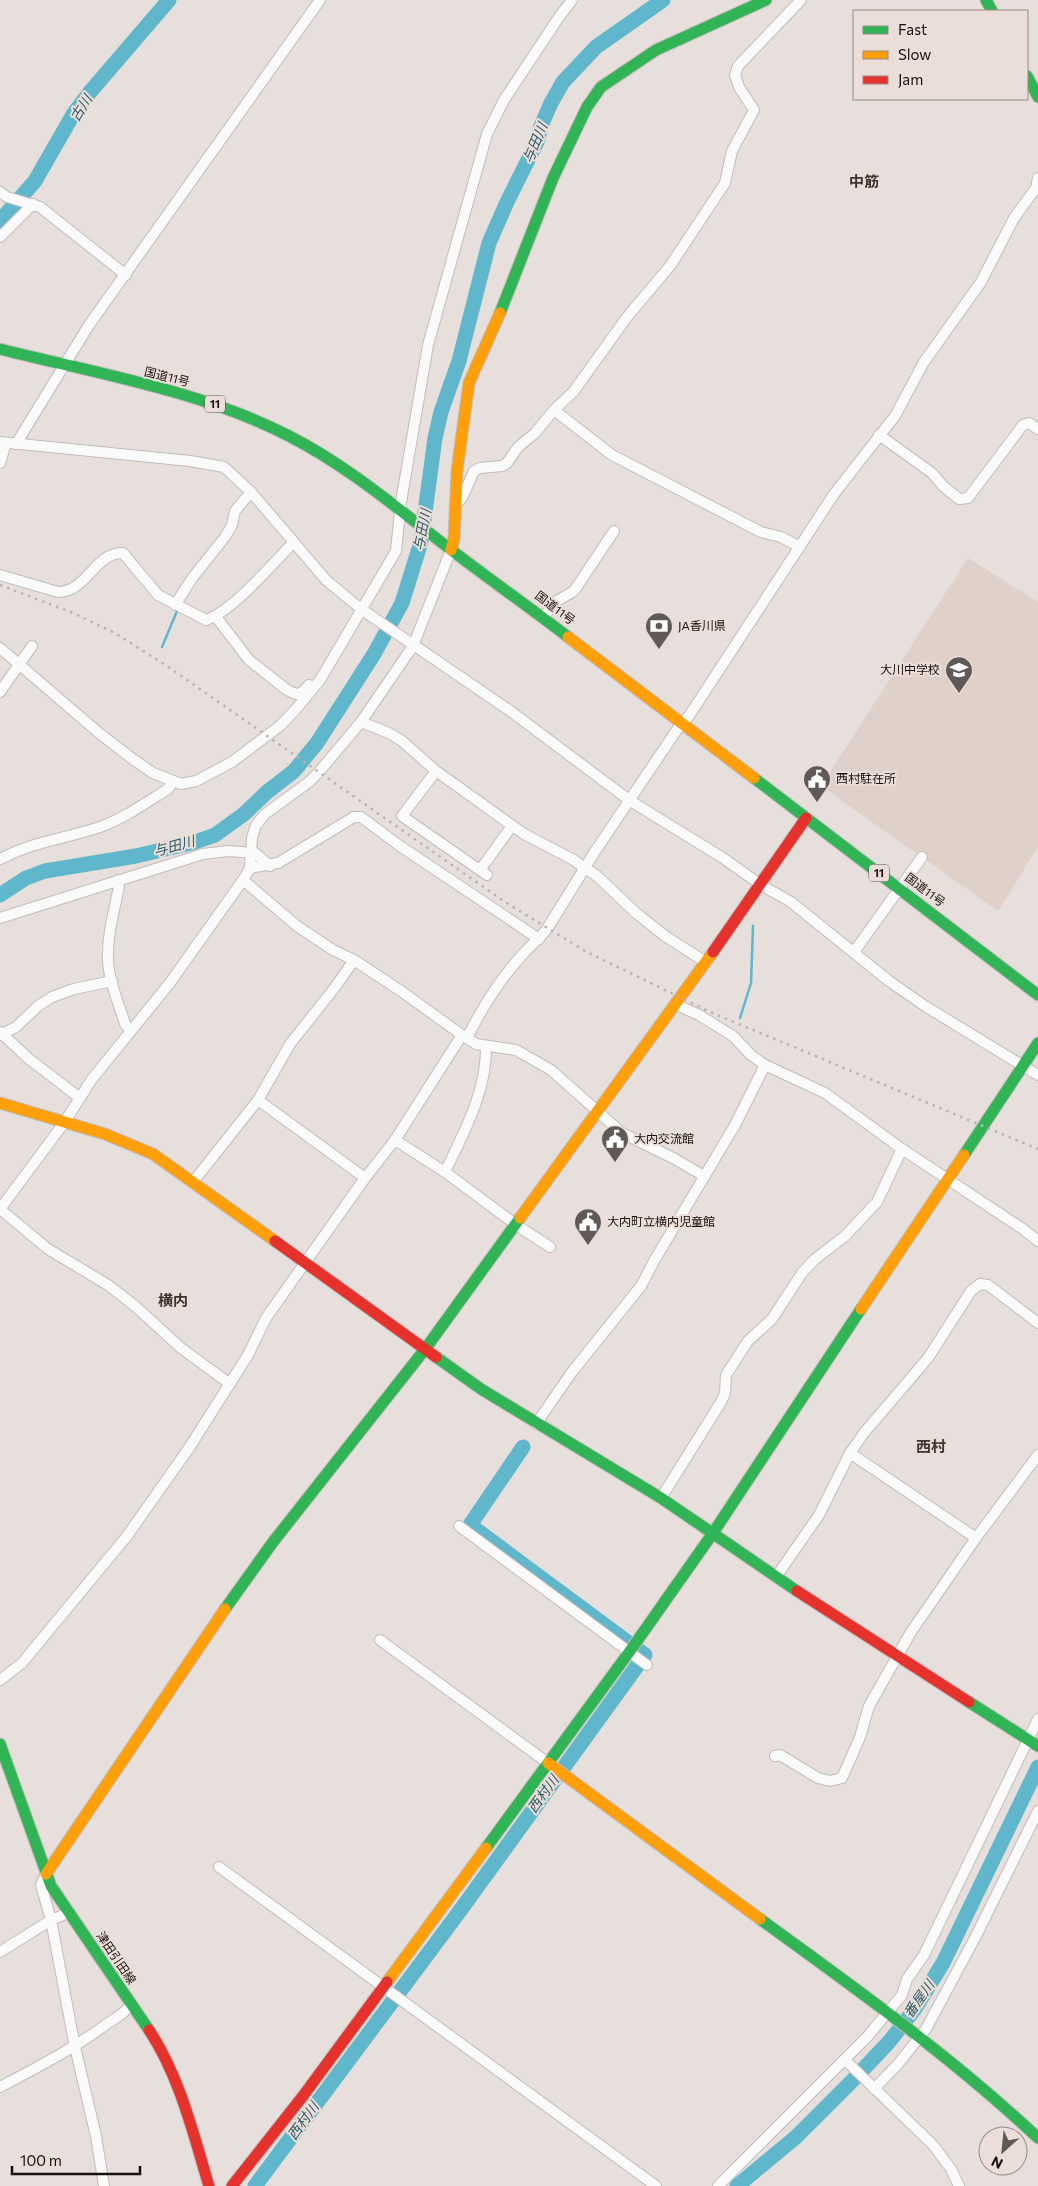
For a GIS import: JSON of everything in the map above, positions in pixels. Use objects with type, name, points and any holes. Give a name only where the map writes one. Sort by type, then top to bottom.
[{"type":"main road","points":[[451,550],[454,539],[457,471],[469,383],[486,348],[553,178],[587,107],[601,86],[656,50],[766,0]]},
{"type":"main road","points":[[1028,78],[1038,97]]},
{"type":"main road","name":"国道11号","points":[[0,350],[188,396],[246,416],[318,451],[373,488],[451,550],[544,617],[1038,995]]},
{"type":"main road","points":[[46,1874],[216,1621],[273,1542],[426,1348],[675,1004],[704,961],[761,885],[806,818]]},
{"type":"main road","points":[[232,2186],[303,2096],[630,1652],[713,1533],[949,1180],[1038,1043]]},
{"type":"main road","points":[[0,1102],[105,1134],[153,1154],[481,1389],[661,1498],[897,1657],[1034,1743]]},
{"type":"main road","name":"津田引田線","points":[[0,1744],[51,1886],[158,2044],[182,2097],[209,2186]]},
{"type":"main road","points":[[548,1763],[918,2036],[1000,2103],[1038,2138]]},
{"type":"street","points":[[0,463],[8,443],[50,390],[89,325],[320,0]]},
{"type":"street","points":[[0,648],[20,663],[99,733],[153,773],[181,784],[196,781],[232,762],[281,725],[320,680],[363,610],[396,551],[404,513],[428,345],[487,134],[504,100],[572,0]]},
{"type":"street","points":[[456,504],[462,498],[474,471],[480,468],[502,466],[518,447],[535,433],[554,410],[574,391],[627,318],[670,266],[725,183],[732,151],[754,110],[739,87],[734,75],[738,66],[801,0]]},
{"type":"street","points":[[0,1680],[22,1663],[127,1536],[189,1448],[230,1384],[266,1318],[365,1178],[395,1140],[498,985],[524,953],[539,939],[629,800],[682,724],[834,494],[902,405],[936,342],[981,282],[1014,218],[1036,188],[1038,178]]},
{"type":"street","points":[[4,198],[40,207],[57,219],[89,248],[126,275]]},
{"type":"street","points":[[0,237],[30,204]]},
{"type":"street","points":[[554,410],[612,456],[761,532],[781,537],[800,547]]},
{"type":"street","points":[[879,435],[932,473],[943,486],[959,499],[968,498],[1023,425],[1029,423],[1038,429]]},
{"type":"street","points":[[8,443],[216,464],[229,470],[251,492],[326,580],[363,610],[509,710],[629,800],[723,858],[761,885],[791,902],[925,1006],[1038,1075]]},
{"type":"street","points":[[175,606],[193,577],[225,537],[232,525],[235,511],[251,492]]},
{"type":"street","points":[[544,617],[554,602],[574,591],[614,531]]},
{"type":"street","points":[[0,575],[58,592],[65,592],[84,581],[105,557],[113,552],[123,553],[158,595],[175,606],[206,620],[216,617],[293,543]]},
{"type":"street","points":[[230,1384],[181,1348],[135,1306],[108,1285],[48,1249],[0,1209],[64,1123],[92,1079],[169,984],[243,880],[250,868],[250,853],[256,825],[266,814],[309,782],[361,722],[410,644],[451,550]]},
{"type":"street","points":[[216,617],[249,660],[287,690],[296,694],[301,693],[313,682],[320,680]]},
{"type":"street","points":[[0,692],[32,646]]},
{"type":"street","points":[[361,722],[389,733],[436,771],[512,826],[538,843],[572,859],[585,868],[665,936],[704,961]]},
{"type":"street","points":[[436,771],[402,816],[484,872],[512,826]]},
{"type":"street","points":[[0,859],[45,840],[101,826],[168,789],[172,781]]},
{"type":"street","points":[[250,868],[270,866],[354,817],[361,817],[400,846],[539,939]]},
{"type":"street","points":[[0,918],[203,854],[228,851],[256,853],[270,866]]},
{"type":"street","points":[[854,952],[901,889],[922,857]]},
{"type":"street","points":[[118,880],[119,887],[109,939],[108,962],[125,1024],[130,1030]]},
{"type":"street","points":[[243,880],[297,926],[402,991],[476,1044],[516,1050],[551,1070],[622,1134],[673,1158],[704,1176]]},
{"type":"street","points":[[193,1182],[267,1088],[290,1044],[354,960]]},
{"type":"street","points":[[80,1098],[28,1059],[1,1034],[16,1027],[38,1006],[52,997],[74,989],[112,981]]},
{"type":"street","points":[[675,1004],[733,1036],[751,1055],[765,1065],[825,1093],[1038,1241]]},
{"type":"street","points":[[445,1172],[471,1118],[486,1060],[486,1046]]},
{"type":"street","points":[[536,1424],[572,1372],[641,1286],[735,1125],[765,1065]]},
{"type":"street","points":[[258,1100],[365,1178]]},
{"type":"street","points":[[395,1140],[445,1172],[515,1224],[550,1246]]},
{"type":"street","points":[[661,1498],[721,1402],[725,1393],[726,1374],[748,1341],[772,1319],[802,1273],[814,1260],[845,1236],[877,1202],[902,1148]]},
{"type":"street","points":[[776,1577],[819,1515],[850,1453],[864,1433],[928,1358],[971,1290],[980,1284],[988,1285],[1038,1323]]},
{"type":"street","points":[[850,1453],[976,1538]]},
{"type":"street","points":[[775,1756],[780,1756],[818,1778],[830,1781],[842,1778],[860,1737],[869,1706],[910,1632],[976,1538],[1038,1456]]},
{"type":"street","points":[[459,1526],[647,1665]]},
{"type":"street","points":[[380,1640],[548,1763]]},
{"type":"street","points":[[718,2186],[846,2061],[889,2014],[902,1995],[907,1978],[924,1955],[1019,1762],[1034,1743],[1038,1720]]},
{"type":"street","points":[[873,2088],[918,2036],[941,2002],[1038,1811]]},
{"type":"street","points":[[219,1867],[656,2186]]},
{"type":"street","points":[[46,1874],[41,1885],[51,1920],[75,2047],[96,2136],[104,2186]]},
{"type":"street","points":[[0,1952],[51,1920],[68,1913]]},
{"type":"street","points":[[0,2087],[75,2047],[109,2022],[124,2014],[131,2004]]},
{"type":"street","points":[[846,2061],[933,2145],[951,2169],[959,2186]]},
{"type":"shaded area","name":"大川中学校","points":[[968,558],[1038,602],[1038,847],[998,911],[821,786]]},
{"type":"waterway","name":"古川","points":[[0,221],[35,181],[74,113],[90,92],[169,0]]},
{"type":"waterway","name":"与田川","points":[[0,895],[26,878],[45,871],[136,856],[195,842],[215,835],[244,814],[267,792],[294,771],[317,743],[374,654],[402,603],[421,542],[435,438],[441,412],[459,361],[489,243],[537,142],[541,126],[551,103],[563,82],[596,47],[663,0]]},
{"type":"waterway","points":[[162,647],[177,611]]},
{"type":"waterway","points":[[740,1018],[751,983],[753,926]]},
{"type":"waterway","name":"西村川","points":[[255,2186],[462,1908],[645,1655],[470,1525],[523,1447]]},
{"type":"waterway","name":"番屋川","points":[[737,2186],[796,2137],[889,2042],[914,2010],[943,1963],[1038,1767]]},
{"type":"railway","points":[[0,585],[73,613],[115,633],[167,666],[505,902],[585,951],[710,1012],[1038,1149]]},
{"type":"traffic: fast","points":[[500,313],[553,178],[587,107],[601,87],[656,50],[766,0]]},
{"type":"traffic: fast","points":[[986,0],[991,10]]},
{"type":"traffic: fast","points":[[1028,78],[1038,97]]},
{"type":"traffic: fast","points":[[0,349],[184,395],[255,420],[289,436],[352,474],[568,637]]},
{"type":"traffic: fast","points":[[754,778],[1038,995]]},
{"type":"traffic: fast","points":[[964,1155],[1038,1043]]},
{"type":"traffic: fast","points":[[225,1609],[273,1542],[426,1348],[520,1218]]},
{"type":"traffic: fast","points":[[486,1848],[630,1651],[713,1533],[861,1309]]},
{"type":"traffic: fast","points":[[436,1357],[481,1389],[661,1498],[797,1591]]},
{"type":"traffic: fast","points":[[969,1702],[1038,1746]]},
{"type":"traffic: fast","points":[[0,1744],[51,1886],[149,2030]]},
{"type":"traffic: fast","points":[[760,1919],[937,2051],[972,2079],[1038,2138]]},
{"type":"traffic: slow","points":[[451,550],[454,539],[457,471],[469,383],[500,313]]},
{"type":"traffic: slow","points":[[568,637],[754,778]]},
{"type":"traffic: slow","points":[[520,1218],[713,952]]},
{"type":"traffic: slow","points":[[0,1103],[105,1134],[153,1154],[275,1241]]},
{"type":"traffic: slow","points":[[861,1309],[964,1155]]},
{"type":"traffic: slow","points":[[46,1874],[225,1609]]},
{"type":"traffic: slow","points":[[548,1763],[760,1919]]},
{"type":"traffic: slow","points":[[387,1982],[486,1848]]},
{"type":"traffic: jam","points":[[713,952],[806,818]]},
{"type":"traffic: jam","points":[[275,1241],[436,1357]]},
{"type":"traffic: jam","points":[[797,1591],[969,1702]]},
{"type":"traffic: jam","points":[[232,2186],[303,2096],[387,1982]]},
{"type":"traffic: jam","points":[[149,2030],[160,2048],[185,2106],[209,2186]]},
{"type":"place","name":"JA香川県","points":[[659,650]]},
{"type":"place","name":"大川中学校","points":[[959,694]]},
{"type":"place","name":"西村駐在所","points":[[817,803]]},
{"type":"place","name":"大内交流館","points":[[615,1163]]},
{"type":"place","name":"大内町立横内児童館","points":[[588,1246]]},
{"type":"district","name":"中筋","points":[[864,182]]},
{"type":"district","name":"横内","points":[[173,1301]]},
{"type":"district","name":"西村","points":[[931,1447]]}]
